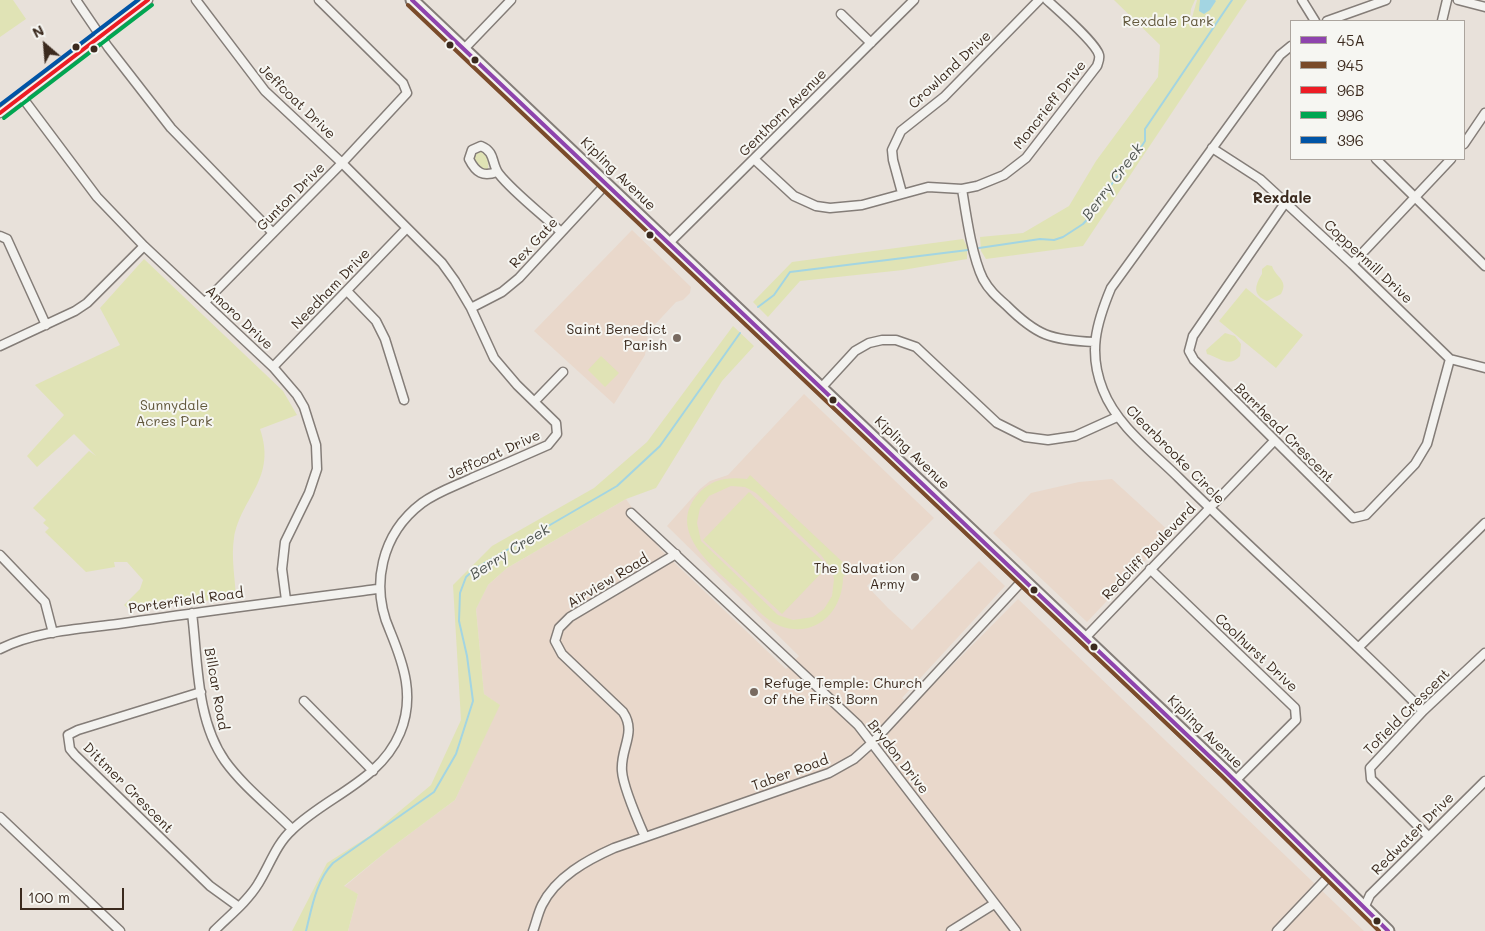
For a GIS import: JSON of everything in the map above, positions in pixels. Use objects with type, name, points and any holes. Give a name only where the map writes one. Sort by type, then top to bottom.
[{"type":"main road","name":"Kipling Avenue","points":[[412,0],[1235,781],[1388,931]]},
{"type":"street","points":[[76,0],[170,128],[273,233]]},
{"type":"street","points":[[0,113],[148,0]]},
{"type":"street","name":"Jeffcoat Drive","points":[[196,0],[265,92],[342,163],[442,263],[456,281],[471,308],[494,358],[517,385],[556,422],[558,432],[554,441],[442,491],[417,507],[403,521],[389,543],[383,561],[378,589],[386,624],[403,663],[407,695],[400,733],[384,759],[373,771],[292,829],[254,890],[214,931]]},
{"type":"street","name":"Gunton Drive","points":[[205,302],[342,163],[407,93],[403,82],[319,0]]},
{"type":"street","points":[[464,49],[511,0]]},
{"type":"street","name":"Genthorn Avenue","points":[[668,243],[914,0]]},
{"type":"street","name":"Crowland Drive","points":[[902,193],[892,150],[900,131],[944,96],[1039,0]]},
{"type":"street","name":"Moncrieff Drive","points":[[754,159],[784,189],[816,206],[846,208],[928,187],[962,189],[992,181],[1016,167],[1031,152],[1097,66],[1099,55],[1093,45],[1048,0]]},
{"type":"street","points":[[1302,0],[1314,20]]},
{"type":"street","points":[[1330,20],[1386,0]]},
{"type":"street","points":[[1442,20],[1447,0]]},
{"type":"street","points":[[1458,0],[1485,7]]},
{"type":"street","points":[[841,14],[871,43]]},
{"type":"street","name":"Clearbrooke Circle","points":[[1290,47],[1280,56],[1111,288],[1098,319],[1094,342],[1096,366],[1103,390],[1117,417],[1209,508],[1360,647],[1423,711]]},
{"type":"street","name":"Amoro Drive","points":[[22,97],[97,197],[144,246],[273,367],[297,395],[304,407],[316,445],[317,455],[314,480],[285,542],[282,555],[286,600]]},
{"type":"street","points":[[1465,143],[1485,113]]},
{"type":"street","name":"Coppermill Drive","points":[[1212,148],[1260,179],[1352,264],[1450,359],[1485,368]]},
{"type":"street","points":[[1377,160],[1485,266]]},
{"type":"street","points":[[1352,264],[1450,160]]},
{"type":"street","points":[[497,172],[561,232]]},
{"type":"street","name":"Rex Gate","points":[[471,308],[508,288],[606,184]]},
{"type":"street","points":[[962,189],[974,248],[983,278],[990,290],[1022,322],[1038,332],[1052,337],[1094,342]]},
{"type":"street","name":"Barrhead Crescent","points":[[1285,202],[1192,336],[1189,351],[1194,360],[1352,518],[1366,515],[1415,464],[1427,444],[1450,359]]},
{"type":"street","name":"Needham Drive","points":[[273,367],[406,229]]},
{"type":"street","points":[[0,236],[5,236],[9,243],[46,324]]},
{"type":"street","points":[[0,346],[87,303],[144,246]]},
{"type":"street","points":[[347,291],[376,320],[385,339],[404,400]]},
{"type":"street","points":[[821,388],[855,351],[869,343],[882,340],[896,340],[916,347],[997,423],[1024,437],[1048,440],[1076,436],[1117,417]]},
{"type":"street","points":[[535,401],[563,372]]},
{"type":"street","name":"Redcliff Boulevard","points":[[1085,638],[1274,441]]},
{"type":"street","name":"Brydon Drive","points":[[631,512],[858,725],[873,742],[1016,931]]},
{"type":"street","points":[[1360,647],[1485,523]]},
{"type":"street","name":"Airview Road","points":[[645,837],[622,774],[621,757],[630,732],[629,721],[623,712],[562,654],[555,641],[559,628],[570,617],[676,554]]},
{"type":"street","points":[[0,555],[41,596],[48,609],[53,633]]},
{"type":"street","name":"Coolhurst Drive","points":[[1150,569],[1295,708],[1296,720],[1235,781]]},
{"type":"street","name":"Taber Road","points":[[533,931],[542,904],[562,880],[586,860],[645,837],[829,773],[854,759],[873,742],[1023,580]]},
{"type":"street","name":"Porterfield Road","points":[[0,649],[17,642],[53,633],[378,589]]},
{"type":"street","name":"Billcar Road","points":[[192,613],[201,692],[209,731],[225,761],[292,829]]},
{"type":"street","name":"Tofield Crescent","points":[[1428,836],[1372,779],[1370,768],[1423,711],[1485,653]]},
{"type":"street","name":"Dittmer Crescent","points":[[201,692],[78,730],[68,736],[67,742],[75,755],[210,886],[239,907]]},
{"type":"street","points":[[304,701],[373,771]]},
{"type":"street","name":"Redwater Drive","points":[[1364,908],[1370,895],[1428,836],[1483,786]]},
{"type":"street","points":[[0,817],[120,931]]},
{"type":"street","points":[[1278,931],[1330,875]]},
{"type":"street","points":[[951,931],[994,904]]},
{"type":"shaded area","points":[[632,230],[691,287],[690,293],[683,300],[676,302],[648,332],[645,355],[614,404],[534,331]]},
{"type":"shaded area","points":[[804,394],[934,518],[867,586],[888,608],[912,630],[979,561],[1005,586],[902,698],[912,706],[1018,599],[1364,931],[348,931],[358,894],[344,887],[392,847],[455,800],[499,705],[484,694],[476,609],[488,585],[507,568],[626,499],[660,549],[786,669],[799,656],[667,526],[700,489],[710,481],[728,475]]},
{"type":"shaded area","points":[[1112,479],[1171,533],[1087,622],[993,533],[1031,493],[1079,482]]},
{"type":"green space","points":[[0,0],[13,0],[26,19],[0,37]]},
{"type":"green space","name":"Rexdale Park","points":[[1114,0],[1195,0],[1191,9],[1189,28],[1197,0],[1247,0],[1083,246],[986,259],[981,251],[980,237],[1023,233],[1069,206],[1096,161],[1158,77],[1160,45]]},
{"type":"green space","points":[[482,150],[488,164],[488,169],[483,170],[472,158],[473,153]]},
{"type":"green space","points":[[963,239],[967,246],[967,259],[903,270],[800,281],[768,317],[753,302],[792,262]]},
{"type":"green space","name":"Sunnydale Acres Park","points":[[144,259],[283,391],[297,415],[260,429],[264,446],[264,461],[261,475],[243,511],[233,545],[236,597],[130,610],[124,605],[140,589],[143,580],[127,562],[114,562],[115,567],[86,572],[45,532],[49,528],[43,523],[46,520],[33,508],[89,451],[96,456],[74,434],[37,467],[27,456],[64,415],[35,385],[120,345],[100,308]]},
{"type":"green space","points":[[1267,265],[1272,266],[1284,285],[1281,294],[1267,301],[1259,296],[1256,289],[1262,269]]},
{"type":"green space","points":[[1246,288],[1303,335],[1276,368],[1219,321]]},
{"type":"green space","points":[[733,326],[754,346],[722,381],[656,488],[626,499],[507,568],[488,585],[476,609],[484,694],[500,705],[455,800],[344,886],[358,894],[348,931],[292,931],[327,863],[371,835],[431,785],[461,720],[453,585],[492,546],[594,488],[647,442]]},
{"type":"green space","points":[[1225,333],[1235,336],[1241,344],[1240,356],[1236,360],[1228,362],[1207,354],[1206,350]]},
{"type":"green space","points":[[601,356],[619,373],[605,387],[588,370]]},
{"type":"green space","points":[[750,475],[851,570],[843,577],[842,589],[833,611],[816,625],[805,629],[793,629],[780,626],[769,620],[707,560],[697,548],[690,535],[687,522],[689,508],[703,489],[720,480],[733,478],[747,479]],"holes":[[[731,486],[745,487],[756,493],[821,555],[832,570],[834,579],[832,596],[824,609],[813,617],[793,620],[778,615],[701,541],[697,523],[700,508],[709,496]]]},
{"type":"green space","points":[[749,492],[828,566],[782,614],[703,540]]},
{"type":"water","points":[[1200,0],[1216,1],[1210,10],[1204,14],[1199,11]]},
{"type":"waterway","name":"Berry Creek","points":[[979,248],[1040,239],[1054,240],[1063,237],[1083,224],[1095,211],[1115,179],[1138,152],[1145,141],[1145,129],[1232,0]]},
{"type":"waterway","name":"Berry Creek","points":[[758,307],[774,295],[790,272],[968,250]]},
{"type":"waterway","name":"Berry Creek","points":[[306,931],[319,886],[327,870],[333,863],[434,792],[456,754],[473,701],[467,656],[459,621],[460,593],[466,577],[476,568],[617,486],[660,446],[740,333]]},
{"type":"transit line","name":"396","points":[[0,105],[138,0]]},
{"type":"transit line","name":"96B","points":[[0,113],[148,0]]},
{"type":"transit line","name":"45A","points":[[412,0],[1226,772],[1388,931]]},
{"type":"transit line","name":"996","points":[[4,118],[152,5]]},
{"type":"transit line","name":"945","points":[[408,5],[1222,776],[1379,931]]},
{"type":"place","name":"Saint Benedict Parish","points":[[677,338]]},
{"type":"place","name":"The Salvation Army","points":[[915,577]]},
{"type":"place","name":"Refuge Temple: Church of the First Born","points":[[754,692]]},
{"type":"district","name":"Rexdale","points":[[1282,198]]}]
